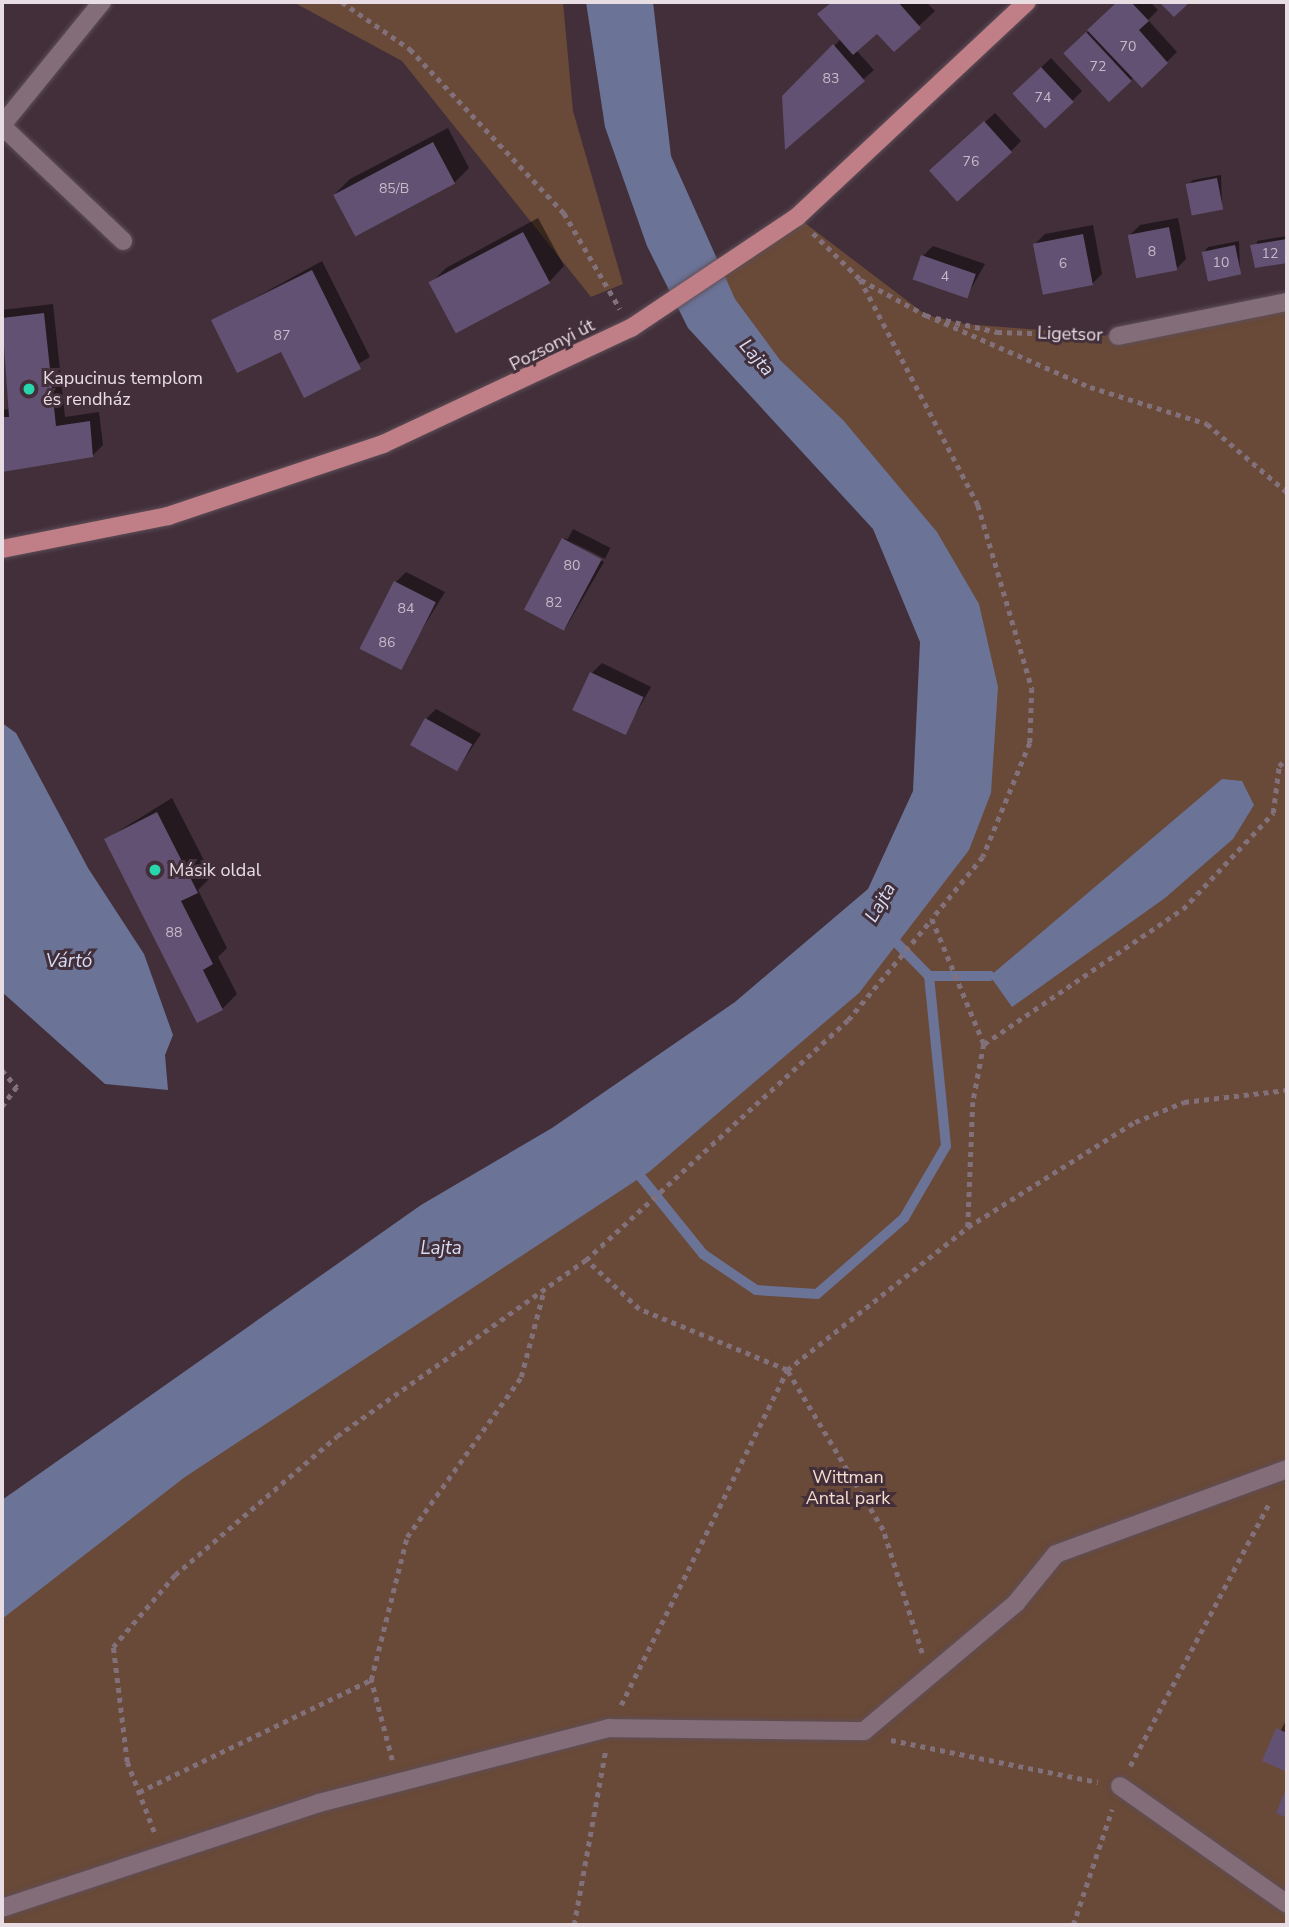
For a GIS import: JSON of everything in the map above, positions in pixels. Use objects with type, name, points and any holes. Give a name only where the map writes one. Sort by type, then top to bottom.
[{"type":"main road","name":"Pozsonyi út","points":[[2,549],[168,516],[383,444],[631,328],[751,253],[797,217],[1027,2]]},
{"type":"street","points":[[102,2],[2,126],[123,241]]},
{"type":"street","name":"Ligetsor","points":[[1118,336],[1287,302]]},
{"type":"street","points":[[2,1908],[398,1783],[610,1728],[864,1731],[930,1679],[1016,1603],[1056,1554],[1287,1469]]},
{"type":"street","points":[[1120,1786],[1287,1905]]},
{"type":"path","points":[[342,2],[410,49],[564,213],[631,328]]},
{"type":"path","points":[[163,1855],[127,1762],[113,1647],[175,1575],[337,1436],[586,1260],[848,1020],[982,857],[1030,743],[1032,688],[978,505],[860,279],[797,217]]},
{"type":"path","name":"Ligetsor","points":[[860,279],[926,315],[997,332],[1118,336]]},
{"type":"path","points":[[926,315],[1090,387],[1207,424],[1287,492]]},
{"type":"path","points":[[984,1044],[1183,909],[1273,813],[1279,766],[1287,758]]},
{"type":"path","points":[[932,919],[984,1044],[973,1102],[968,1227]]},
{"type":"path","points":[[2,1070],[16,1087],[2,1107]]},
{"type":"path","points":[[574,1925],[610,1728],[787,1370],[968,1227],[1135,1122],[1184,1102],[1287,1090]]},
{"type":"path","points":[[586,1260],[639,1309],[787,1370],[883,1530],[930,1679]]},
{"type":"path","points":[[398,1783],[371,1680],[407,1537],[521,1377],[544,1290]]},
{"type":"path","points":[[1073,1925],[1120,1786],[1274,1494]]},
{"type":"path","points":[[139,1792],[371,1680]]},
{"type":"path","points":[[864,1731],[923,1749],[1120,1786]]},
{"type":"green space","points":[[293,2],[563,2],[573,111],[623,284],[591,297],[402,61]]},
{"type":"green space","name":"Wittman Antal park","points":[[797,217],[926,315],[965,324],[1118,336],[1287,303],[1287,1925],[2,1925],[2,1558],[726,1044],[917,835],[960,686],[905,549],[702,276]]},
{"type":"water","name":"Lajta","points":[[586,2],[653,2],[671,156],[735,299],[780,360],[843,420],[937,532],[979,604],[998,687],[991,793],[969,850],[859,993],[649,1172],[185,1477],[2,1619],[2,1500],[421,1205],[552,1128],[735,1002],[868,889],[913,791],[920,642],[873,529],[688,328],[647,246],[605,127]]},
{"type":"water","name":"Vártó","points":[[2,723],[16,733],[88,868],[144,954],[173,1035],[165,1055],[168,1090],[105,1084],[2,992]]},
{"type":"water","points":[[1222,779],[1242,781],[1254,805],[1233,839],[1165,898],[1012,1007],[990,976]]},
{"type":"building","points":[[832,2],[898,2],[921,28],[894,52],[877,34],[853,55],[817,14]]},
{"type":"building","points":[[1117,2],[1131,2],[1149,21],[1139,30],[1168,63],[1142,88],[1087,30]]},
{"type":"building","points":[[1159,2],[1190,2],[1174,17]]},
{"type":"building","points":[[1086,32],[1132,81],[1109,102],[1063,53]]},
{"type":"building","points":[[833,44],[865,81],[785,150],[782,96]]},
{"type":"building","points":[[1041,67],[1074,102],[1045,129],[1012,94]]},
{"type":"building","points":[[984,121],[1012,152],[957,202],[929,171]]},
{"type":"building","points":[[433,142],[455,183],[355,237],[333,195]]},
{"type":"building","points":[[1217,178],[1223,209],[1192,216],[1186,184]]},
{"type":"building","points":[[1169,227],[1177,270],[1136,278],[1128,235]]},
{"type":"building","points":[[523,232],[550,283],[456,333],[429,282]]},
{"type":"building","points":[[1083,234],[1093,285],[1043,295],[1033,244]]},
{"type":"building","points":[[1287,239],[1287,263],[1255,268],[1250,245]]},
{"type":"building","points":[[1235,245],[1241,274],[1208,281],[1202,252]]},
{"type":"building","points":[[921,255],[976,274],[967,298],[913,280]]},
{"type":"building","points":[[312,270],[361,369],[304,398],[281,352],[237,373],[211,320]]},
{"type":"building","name":"Kapucinus templom és rendház","points":[[44,313],[56,426],[90,421],[93,457],[2,472],[2,417],[9,417],[2,318]]},
{"type":"building","points":[[562,538],[602,559],[564,631],[524,610]]},
{"type":"building","points":[[394,581],[436,602],[401,670],[359,649]]},
{"type":"building","points":[[590,672],[643,697],[626,735],[572,710]]},
{"type":"building","points":[[425,718],[472,744],[457,771],[410,745]]},
{"type":"building","points":[[157,812],[198,893],[181,901],[213,964],[203,970],[223,1010],[197,1023],[104,839]]},
{"type":"building","points":[[1276,1728],[1287,1733],[1287,1772],[1262,1761]]},
{"type":"building","points":[[1287,1786],[1287,1818],[1276,1813]]},
{"type":"waterway","points":[[632,1166],[703,1254],[756,1290],[817,1294],[904,1218],[946,1146],[929,976],[890,936]]},
{"type":"waterway","points":[[929,976],[990,976]]},
{"type":"place","name":"Kapucinus templom és rendház","points":[[29,389]]},
{"type":"place","name":"Másik oldal","points":[[155,870]]}]
